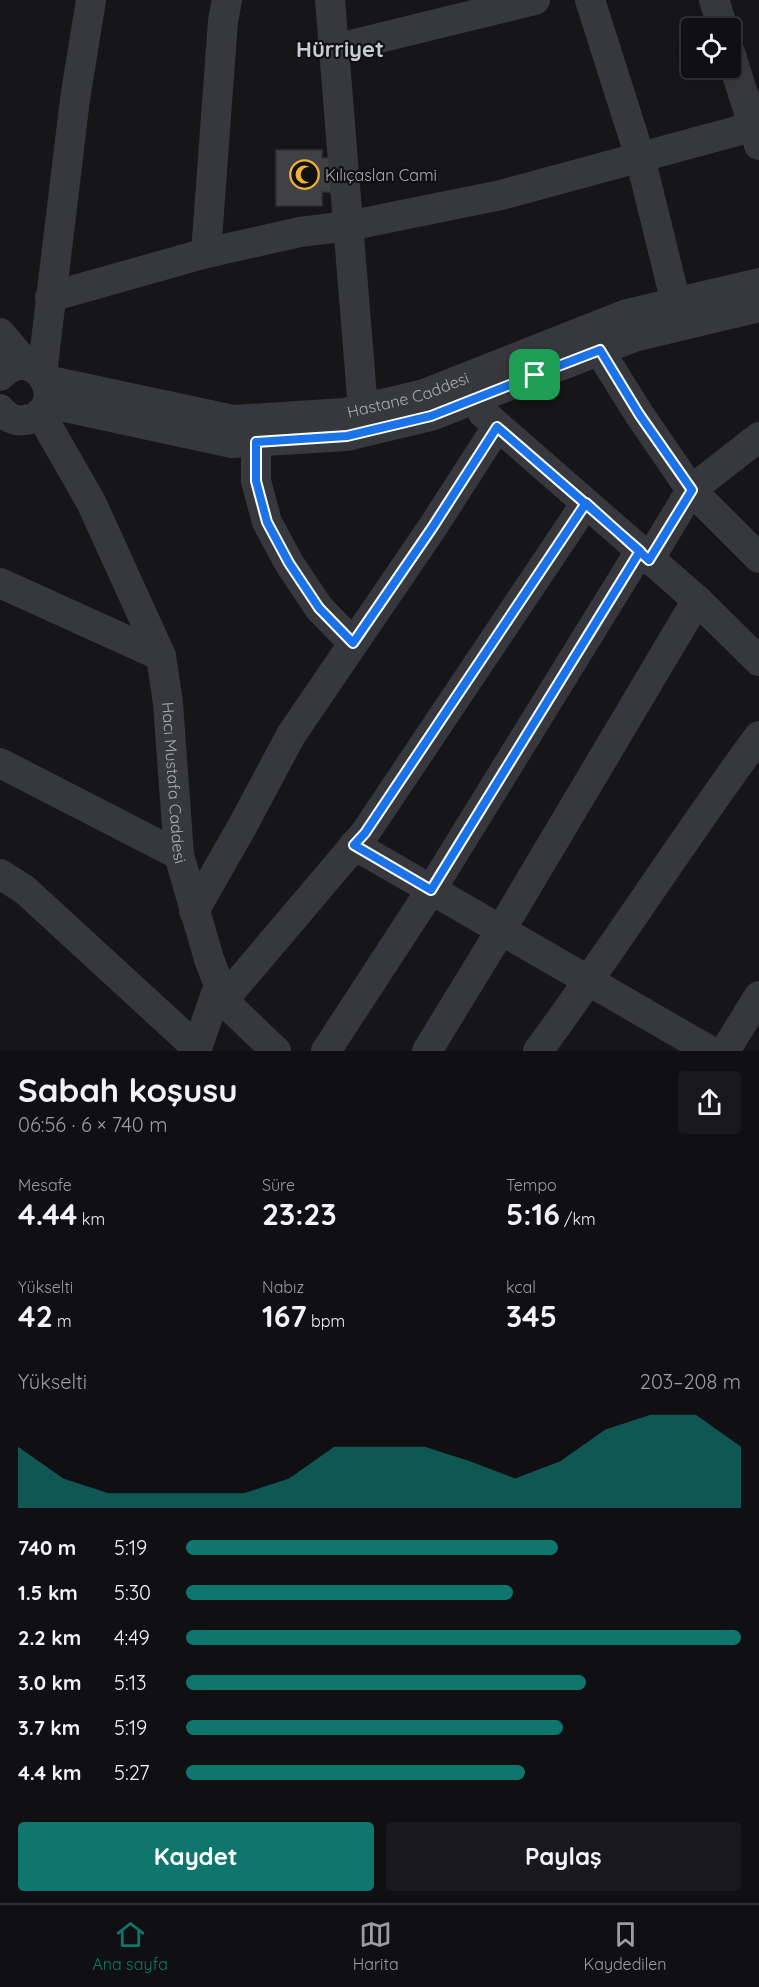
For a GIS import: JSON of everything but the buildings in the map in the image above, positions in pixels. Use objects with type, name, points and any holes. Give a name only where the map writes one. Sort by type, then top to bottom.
[{"type":"street","points":[[25,399],[50,297],[75,99],[92,0]]},
{"type":"street","points":[[207,253],[223,21],[227,0]]},
{"type":"street","points":[[330,0],[363,409]]},
{"type":"street","points":[[334,49],[535,0]]},
{"type":"street","points":[[590,0],[640,157],[676,303]]},
{"type":"street","points":[[714,0],[720,18]]},
{"type":"street","points":[[50,297],[207,253],[300,231],[348,225],[501,195],[640,157],[757,132],[739,78]]},
{"type":"street","name":"Hastane Caddesi","points":[[25,399],[233,420],[344,413],[424,394],[627,314],[759,283]]},
{"type":"street","name":"Hastane Caddesi","points":[[25,399],[232,443],[347,436],[431,416],[634,337],[759,307]]},
{"type":"street","points":[[0,333],[25,399]]},
{"type":"street","points":[[600,350],[639,414],[692,490],[759,558]]},
{"type":"street","points":[[0,376],[12,367],[25,399]]},
{"type":"street","name":"Hacı Mustafa Caddesi","points":[[25,399],[91,502],[161,656],[168,703],[179,855],[194,911],[222,991],[233,1010],[276,1051]]},
{"type":"street","points":[[470,400],[497,427],[697,600],[759,661]]},
{"type":"street","points":[[194,911],[291,735],[432,528],[497,427]]},
{"type":"street","points":[[326,1051],[644,555],[692,490],[759,437]]},
{"type":"street","points":[[256,442],[256,481],[267,522],[289,563],[319,608],[353,643]]},
{"type":"street","points":[[0,874],[25,890],[196,1050],[222,991],[354,845],[371,823],[586,503]]},
{"type":"street","points":[[0,583],[161,656]]},
{"type":"street","points":[[427,1051],[697,600]]},
{"type":"street","points":[[538,1051],[589,981],[721,787],[759,736]]},
{"type":"street","points":[[0,763],[179,855]]},
{"type":"street","points":[[354,845],[710,1051]]},
{"type":"street","points":[[725,1051],[759,996]]},
{"type":"place","name":"Kılıçaslan Cami","points":[[304,175]]},
{"type":"district","name":"Hürriyet","points":[[340,49]]},
{"type":"route","points":[[535,375],[431,416],[347,436],[256,442],[256,481],[267,522],[289,563],[319,608],[353,643],[432,528],[497,427],[586,503],[640,551],[431,890],[354,845],[365,833],[586,503],[640,551],[649,560],[692,490],[639,414],[600,350],[535,375]]}]
